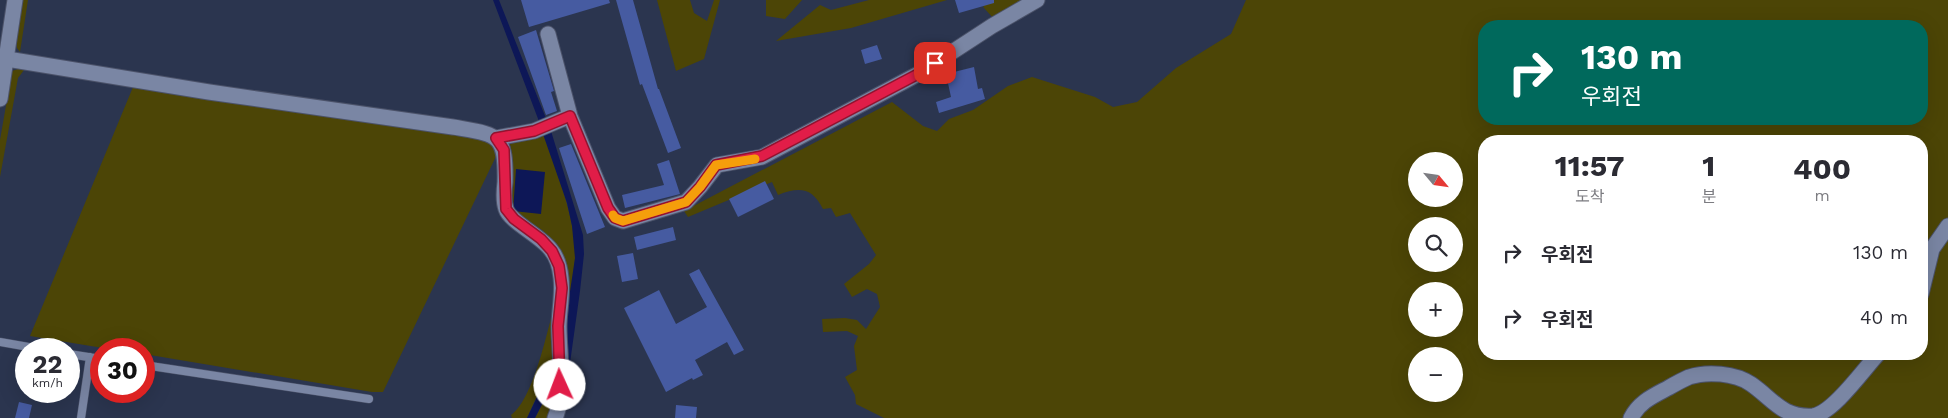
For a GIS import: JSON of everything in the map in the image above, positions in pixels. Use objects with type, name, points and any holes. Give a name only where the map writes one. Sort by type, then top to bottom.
[{"type":"street","points":[[0,99],[15,0]]},
{"type":"street","points":[[548,34],[564,119],[608,208],[615,218],[623,221],[686,202],[716,165],[762,156],[920,73],[992,26],[1037,0]]},
{"type":"street","points":[[7,59],[209,92],[453,127],[487,133],[496,138],[504,150],[506,209],[514,219],[541,239],[552,251],[559,266],[562,288],[558,326],[560,408],[555,418]]},
{"type":"street","points":[[496,138],[534,131],[564,119]]},
{"type":"street","points":[[1928,265],[1932,249],[1948,226]]},
{"type":"street","points":[[1631,418],[1637,406],[1654,395],[1689,377],[1705,374],[1739,378],[1759,390],[1780,410],[1790,414],[1814,416],[1826,411],[1837,402],[1873,360]]},
{"type":"lane","points":[[0,342],[15,345]]},
{"type":"lane","points":[[80,356],[90,357],[81,418]]},
{"type":"lane","points":[[155,368],[369,399]]},
{"type":"shaded area","points":[[22,0],[28,0],[20,52],[16,43]]},
{"type":"shaded area","points":[[493,0],[499,0],[547,121],[540,124]]},
{"type":"shaded area","points":[[657,0],[690,0],[694,13],[707,21],[714,0],[720,0],[704,59],[676,71]]},
{"type":"shaded area","points":[[766,0],[802,0],[785,19],[766,16]]},
{"type":"shaded area","points":[[869,0],[947,0],[851,28],[776,41],[820,5],[831,10]]},
{"type":"shaded area","points":[[981,0],[1028,0],[994,19],[984,8]]},
{"type":"shaded area","points":[[1246,0],[1948,0],[1948,221],[1928,268],[1928,135],[1478,135],[1478,360],[1868,360],[1813,414],[1771,399],[1705,371],[1628,418],[884,418],[856,404],[855,395],[845,377],[857,370],[854,346],[858,336],[847,331],[823,332],[822,319],[845,318],[857,320],[866,329],[880,307],[877,294],[867,289],[852,297],[844,284],[869,264],[876,255],[850,213],[836,217],[831,208],[823,209],[814,196],[804,191],[792,191],[778,195],[772,182],[688,217],[684,211],[892,102],[923,126],[937,131],[949,119],[973,110],[1008,86],[1032,77],[1095,97],[1113,107],[1137,102],[1176,68],[1231,34]]},
{"type":"shaded area","points":[[27,66],[18,78],[0,177],[0,140],[12,71]]},
{"type":"shaded area","points":[[133,87],[481,135],[500,148],[383,392],[372,392],[155,356],[155,338],[90,338],[90,346],[80,344],[80,338],[42,338],[30,336]]},
{"type":"shaded area","points":[[551,131],[583,235],[584,254],[570,363],[556,377],[535,418],[527,418],[562,345],[575,258],[572,226],[567,203],[543,134]]},
{"type":"shaded area","points":[[543,134],[565,196],[575,245],[573,276],[564,327],[560,254],[550,238],[542,230],[510,209],[512,153],[510,144]]},
{"type":"shaded area","points":[[516,169],[545,172],[541,214],[513,211]]},
{"type":"shaded area","points":[[1948,231],[1948,418],[1818,418],[1876,360],[1928,360],[1928,276]]},
{"type":"shaded area","points":[[559,289],[555,356],[527,418],[512,418],[511,415],[520,406],[535,375]]},
{"type":"shaded area","points":[[556,377],[552,418],[535,418]]},
{"type":"shaded area","points":[[1690,380],[1738,381],[1794,418],[1640,418],[1640,409]]},
{"type":"building","points":[[521,0],[609,0],[610,3],[529,27]]},
{"type":"building","points":[[616,0],[633,0],[658,89],[681,148],[668,153],[642,84],[640,85]]},
{"type":"building","points":[[955,0],[994,0],[994,3],[959,13]]},
{"type":"building","points":[[536,30],[554,91],[551,92],[557,111],[546,115],[518,37]]},
{"type":"building","points":[[877,45],[882,59],[865,64],[861,50]]},
{"type":"building","points":[[974,67],[978,89],[982,88],[985,99],[939,113],[936,102],[951,97],[946,74]]},
{"type":"building","points":[[571,144],[605,227],[587,234],[559,148]]},
{"type":"building","points":[[669,160],[680,194],[625,208],[622,195],[664,185],[657,164]]},
{"type":"building","points":[[765,181],[774,199],[738,217],[729,199]]},
{"type":"building","points":[[673,227],[676,240],[637,250],[634,237]]},
{"type":"building","points":[[633,253],[638,279],[622,282],[617,256]]},
{"type":"building","points":[[699,269],[744,350],[734,355],[727,342],[695,360],[703,375],[693,380],[692,378],[666,392],[624,308],[659,290],[676,324],[707,307],[689,274]]},
{"type":"building","points":[[19,403],[32,405],[29,418],[15,418]]},
{"type":"building","points":[[676,405],[697,407],[696,418],[675,418]]},
{"type":"slow traffic","points":[[613,215],[615,218],[623,221],[686,202],[716,165],[755,159]]},
{"type":"route","points":[[560,385],[558,326],[562,288],[559,266],[552,251],[541,239],[514,219],[506,209],[504,150],[496,138],[534,131],[570,116],[608,208],[615,218],[623,221],[686,202],[716,165],[762,156],[920,73],[935,63]]}]
